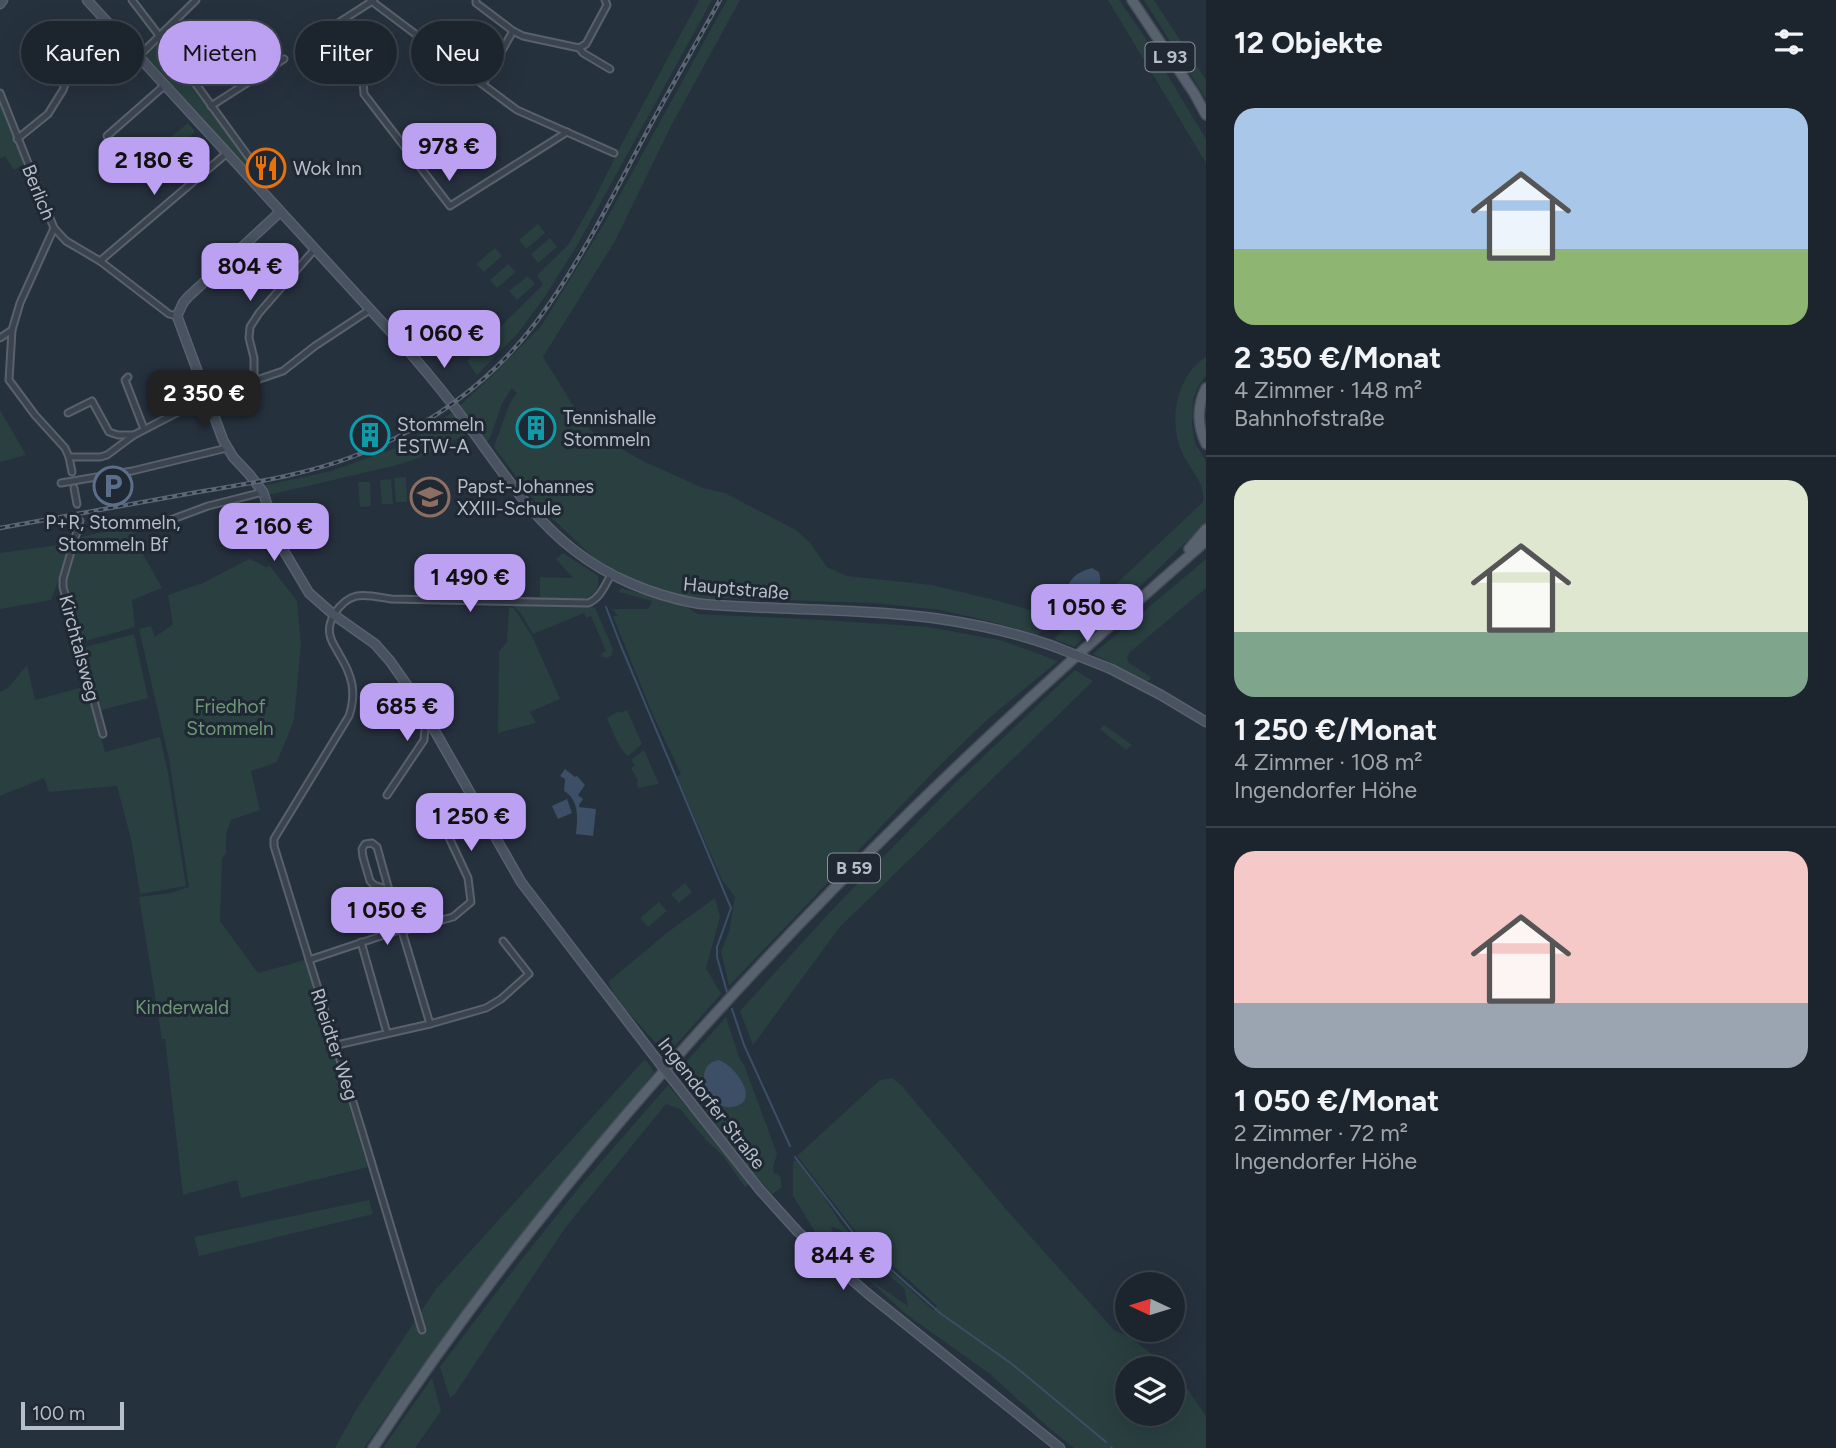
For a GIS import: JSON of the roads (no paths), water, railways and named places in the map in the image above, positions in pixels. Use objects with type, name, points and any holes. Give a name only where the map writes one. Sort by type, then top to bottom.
[{"type":"main road","name":"L 93","points":[[1132,0],[1206,115]]},
{"type":"main road","points":[[1206,388],[1199,407],[1199,422],[1206,444]]},
{"type":"main road","points":[[1170,572],[1206,529]]},
{"type":"main road","name":"B 59","points":[[373,1448],[440,1350],[537,1223],[652,1085],[735,992],[915,807],[1051,679],[1206,541]]},
{"type":"street","points":[[0,4],[4,0]]},
{"type":"street","name":"Hauptstraße","points":[[87,0],[106,21]]},
{"type":"street","name":"Hauptstraße","points":[[132,0],[158,33]]},
{"type":"street","points":[[175,21],[197,0]]},
{"type":"street","points":[[475,0],[513,31],[523,36],[579,48],[610,69]]},
{"type":"street","points":[[579,48],[586,44],[607,5],[605,0]]},
{"type":"street","points":[[341,21],[373,1],[517,110],[614,153]]},
{"type":"street","points":[[483,85],[513,31]]},
{"type":"street","points":[[144,51],[158,38]]},
{"type":"street","points":[[211,106],[284,59]]},
{"type":"street","name":"Hauptstraße","points":[[144,62],[314,250],[371,309],[445,394],[534,512],[574,551],[611,575],[672,598],[697,603],[906,615],[1000,631],[1053,646],[1111,669],[1206,722]]},
{"type":"street","points":[[17,139],[48,114],[65,84]]},
{"type":"street","name":"Hauptstraße","points":[[195,84],[261,174],[254,182]]},
{"type":"street","points":[[363,84],[364,94],[450,206],[567,132]]},
{"type":"street","points":[[107,136],[165,85]]},
{"type":"street","name":"Berlich","points":[[0,93],[54,228],[66,241],[100,261],[169,314],[177,316]]},
{"type":"street","points":[[100,261],[227,153]]},
{"type":"street","points":[[177,316],[188,297],[280,212]]},
{"type":"street","points":[[54,228],[20,303],[12,330],[9,380],[65,449],[72,472]]},
{"type":"street","points":[[254,381],[250,327],[314,250]]},
{"type":"street","points":[[69,457],[107,455],[144,429],[184,409],[283,371],[371,309]]},
{"type":"street","name":"Ingendorfer Straße","points":[[177,316],[227,448],[263,492],[275,531],[300,580],[309,593],[334,615],[382,651],[421,706],[521,881],[658,1061],[760,1190],[798,1232],[867,1293],[1060,1448]]},
{"type":"street","points":[[0,338],[12,330]]},
{"type":"street","points":[[128,377],[125,380],[144,429]]},
{"type":"street","points":[[68,413],[92,401],[109,432],[134,435]]},
{"type":"street","points":[[61,483],[132,471],[227,448]]},
{"type":"street","points":[[74,488],[77,504]]},
{"type":"street","points":[[165,522],[208,506],[263,492]]},
{"type":"street","name":"Kirchtalsweg","points":[[80,521],[63,587],[103,734]]},
{"type":"street","points":[[334,615],[351,596],[363,594],[391,599],[588,603],[595,600],[611,575]]},
{"type":"street","name":"Rheidter Weg","points":[[334,615],[329,627],[330,637],[352,680],[353,704],[349,716],[276,833],[274,846],[422,1330]]},
{"type":"street","name":"Ingendorfer Straße","points":[[387,795],[424,740],[425,728],[416,712],[421,706]]},
{"type":"street","points":[[309,960],[401,929],[453,917],[471,902],[468,878],[438,814]]},
{"type":"street","points":[[389,890],[373,885],[370,881],[363,857],[362,849],[365,844],[372,843],[377,848],[430,1024]]},
{"type":"street","points":[[337,1045],[430,1024],[486,1008],[501,999],[529,974],[503,941]]},
{"type":"street","points":[[361,942],[387,1032]]},
{"type":"water","points":[[1092,568],[1099,572],[1098,590],[1087,601],[1079,604],[1072,602],[1067,589],[1071,581]]},
{"type":"water","points":[[565,769],[585,785],[578,795],[583,799],[579,807],[596,809],[593,836],[576,834],[575,804],[564,791],[565,779],[560,776]]},
{"type":"water","points":[[567,799],[572,813],[558,819],[552,806]]},
{"type":"water","points":[[719,1060],[733,1070],[744,1085],[745,1099],[741,1104],[723,1106],[710,1095],[704,1078],[705,1070],[710,1063]]},
{"type":"waterway","points":[[606,607],[731,908],[717,947],[717,957],[727,992]]},
{"type":"waterway","points":[[732,1009],[744,1045],[790,1146]]},
{"type":"waterway","points":[[795,1157],[861,1243],[940,1313],[1012,1364],[1106,1442]]},
{"type":"tunnel","points":[[77,504],[80,521]]},
{"type":"railway","points":[[0,528],[258,482],[318,468],[383,444],[433,417],[456,401],[500,364],[519,343],[567,278],[720,0]]},
{"type":"place","name":"Wok Inn","points":[[266,168]]},
{"type":"place","name":"Tennishalle Stommeln","points":[[536,428]]},
{"type":"place","name":"Stommeln ESTW-A","points":[[370,435]]},
{"type":"place","name":"P+R, Stommeln, Stommeln Bf","points":[[113,486]]},
{"type":"place","name":"Papst-Johannes XXIII-Schule","points":[[430,497]]},
{"type":"park label","name":"Friedhof Stommeln","points":[[230,717]]},
{"type":"park label","name":"Kinderwald","points":[[182,1007]]}]
